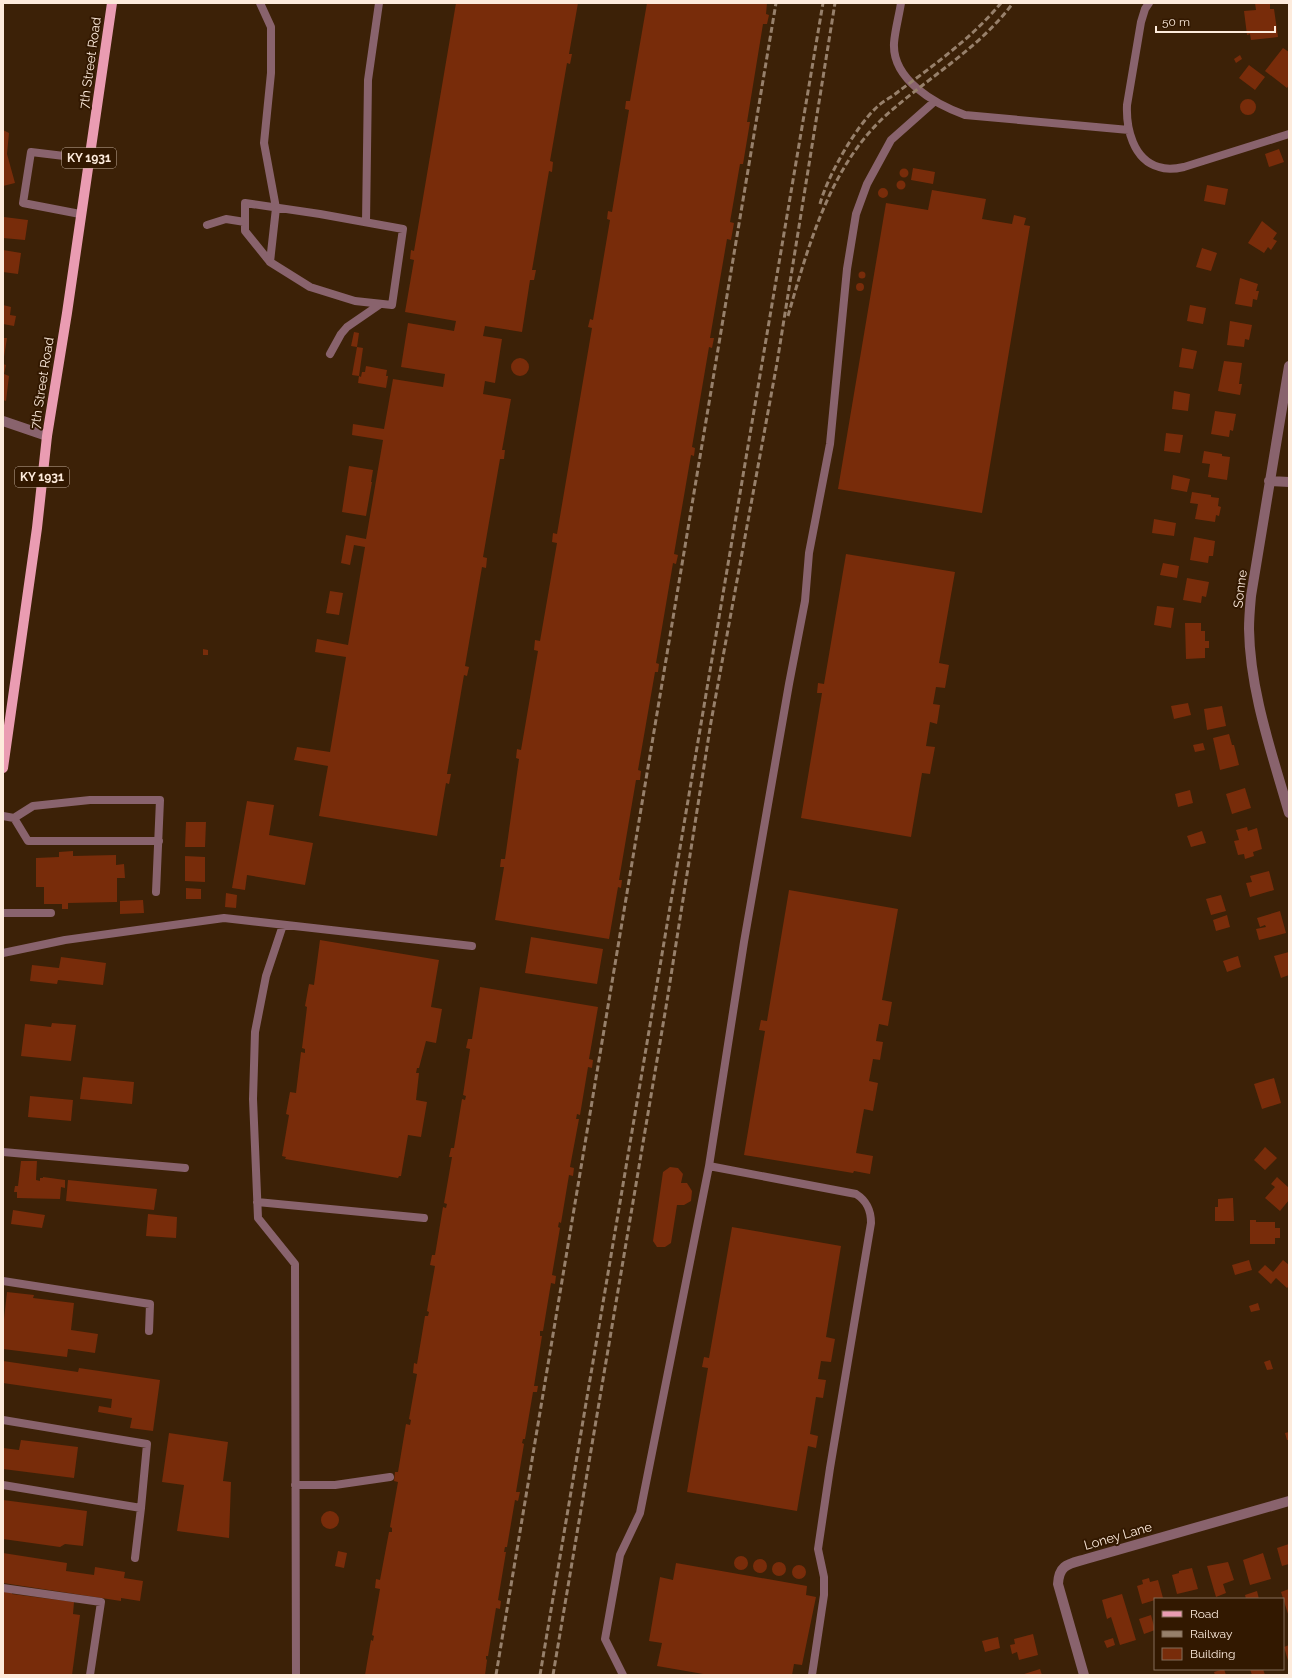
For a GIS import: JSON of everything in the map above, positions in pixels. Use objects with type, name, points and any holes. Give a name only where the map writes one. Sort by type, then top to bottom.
[{"type":"main road","name":"7th Street Road","points":[[3,768],[6,724],[37,528],[47,436],[67,313],[80,214],[112,3]]},
{"type":"street","name":"Sonne","points":[[1289,366],[1251,596],[1249,628],[1253,671],[1259,709],[1285,782],[1289,813]]},
{"type":"street","points":[[3,421],[47,436]]},
{"type":"street","points":[[1269,481],[1289,482]]},
{"type":"street","name":"Loney Lane","points":[[1084,1675],[1058,1584],[1059,1572],[1063,1568],[1086,1559],[1289,1501]]},
{"type":"lane","points":[[260,3],[271,27],[271,73],[264,143],[276,208],[270,262]]},
{"type":"lane","points":[[366,222],[368,80],[379,3]]},
{"type":"lane","points":[[901,3],[894,43],[898,65],[911,82],[945,108],[965,115],[1129,130]]},
{"type":"lane","points":[[1149,3],[1145,9],[1138,36],[1126,119],[1137,150],[1147,160],[1158,167],[1170,169],[1184,167],[1289,134]]},
{"type":"lane","points":[[623,1675],[605,1639],[620,1555],[640,1513],[709,1166],[744,942],[805,601],[808,553],[830,444],[847,269],[856,214],[867,184],[891,140],[934,101]]},
{"type":"lane","points":[[80,214],[23,204],[31,152],[89,159]]},
{"type":"lane","points":[[245,202],[276,208],[403,229],[392,305],[379,305],[355,301],[310,287],[270,262],[245,231],[245,202]]},
{"type":"lane","points":[[206,225],[226,219],[245,222]]},
{"type":"lane","points":[[330,354],[341,334],[347,327],[379,305]]},
{"type":"lane","points":[[3,816],[14,818],[33,806],[90,800],[160,800],[156,892]]},
{"type":"lane","points":[[14,818],[28,841],[159,840]]},
{"type":"lane","points":[[3,912],[51,913]]},
{"type":"lane","points":[[3,953],[65,940],[224,918],[472,946]]},
{"type":"lane","points":[[283,925],[266,976],[255,1032],[253,1099],[258,1218],[295,1264],[296,1675]]},
{"type":"lane","points":[[3,1152],[185,1168]]},
{"type":"lane","points":[[709,1166],[856,1194],[863,1198],[871,1214],[871,1223],[818,1549],[824,1577],[824,1595],[812,1675]]},
{"type":"lane","points":[[257,1202],[424,1218]]},
{"type":"lane","points":[[3,1282],[150,1304],[149,1331]]},
{"type":"lane","points":[[3,1420],[147,1444],[135,1558]]},
{"type":"lane","points":[[295,1485],[335,1485],[390,1477]]},
{"type":"lane","points":[[3,1486],[141,1508]]},
{"type":"lane","points":[[3,1588],[101,1602],[90,1675]]},
{"type":"building","points":[[456,3],[578,3],[569,54],[572,54],[570,64],[567,63],[550,161],[553,162],[552,172],[549,171],[532,270],[536,270],[534,280],[530,280],[522,332],[485,326],[483,336],[502,339],[495,383],[485,381],[483,394],[511,399],[502,450],[505,450],[504,459],[500,459],[483,557],[487,558],[486,568],[482,567],[465,666],[469,667],[467,676],[464,675],[447,774],[451,774],[449,784],[446,783],[437,836],[319,816],[328,766],[294,760],[297,747],[330,752],[346,657],[315,652],[317,639],[348,645],[365,547],[354,545],[350,565],[341,563],[346,535],[366,539],[383,440],[352,435],[353,424],[384,429],[393,379],[443,387],[445,374],[401,367],[408,323],[454,331],[456,321],[405,312],[414,260],[410,259],[411,250],[414,251]]},
{"type":"building","points":[[647,3],[767,3],[766,14],[769,15],[767,24],[763,24],[747,122],[750,122],[743,164],[740,164],[730,222],[734,223],[731,240],[727,239],[710,338],[714,338],[712,348],[709,347],[692,447],[695,448],[694,456],[691,455],[674,554],[678,555],[676,564],[673,563],[656,663],[659,664],[658,672],[655,672],[638,770],[641,771],[640,780],[636,780],[619,880],[622,880],[621,888],[618,887],[609,939],[495,920],[504,867],[500,867],[501,859],[505,859],[519,759],[516,758],[517,749],[521,750],[538,651],[534,650],[535,640],[540,641],[557,543],[552,542],[553,533],[557,534],[592,328],[588,327],[590,319],[593,320],[610,220],[607,219],[608,211],[612,212],[629,110],[625,109],[626,101],[630,101]]},
{"type":"building","points":[[1255,3],[1270,3],[1270,9],[1274,9],[1278,37],[1251,40],[1250,34],[1247,35],[1244,11],[1256,10]]},
{"type":"building","points":[[1283,48],[1289,52],[1289,85],[1287,88],[1265,71]]},
{"type":"building","points":[[1240,55],[1242,59],[1236,63],[1234,59]]},
{"type":"building","points":[[1249,65],[1265,77],[1255,90],[1239,78]]},
{"type":"building","points":[[1248,99],[1255,104],[1256,107],[1251,114],[1248,115],[1241,110],[1240,107],[1245,100]]},
{"type":"building","points":[[3,130],[9,133],[7,154],[15,183],[3,186]]},
{"type":"building","points":[[1279,149],[1284,162],[1269,167],[1265,154]]},
{"type":"building","points":[[904,168],[909,173],[904,178],[899,173]]},
{"type":"building","points":[[913,168],[935,172],[933,184],[911,180]]},
{"type":"building","points":[[901,180],[906,185],[901,190],[896,185]]},
{"type":"building","points":[[1207,185],[1228,189],[1225,205],[1204,201]]},
{"type":"building","points":[[881,188],[885,188],[887,189],[887,197],[881,198],[878,195],[878,191]]},
{"type":"building","points":[[932,190],[986,199],[982,219],[1012,224],[1014,215],[1026,218],[1024,225],[1030,226],[982,513],[838,489],[886,203],[928,210]]},
{"type":"building","points":[[4,217],[28,220],[25,240],[3,238]]},
{"type":"building","points":[[1262,221],[1277,233],[1273,239],[1277,241],[1271,250],[1268,247],[1264,253],[1248,243]]},
{"type":"building","points":[[1202,248],[1217,253],[1211,271],[1196,267]]},
{"type":"building","points":[[3,250],[21,253],[18,274],[3,272]]},
{"type":"building","points":[[862,271],[865,272],[865,278],[862,279],[859,278],[858,275],[859,272]]},
{"type":"building","points":[[1240,278],[1258,284],[1256,291],[1259,291],[1257,300],[1253,299],[1252,307],[1235,304]]},
{"type":"building","points":[[858,283],[862,283],[864,287],[862,291],[858,291],[856,289],[856,285]]},
{"type":"building","points":[[3,305],[11,307],[10,315],[16,316],[14,326],[3,324]]},
{"type":"building","points":[[1190,305],[1206,308],[1203,324],[1187,321]]},
{"type":"building","points":[[1230,321],[1252,325],[1249,340],[1245,339],[1244,347],[1227,345]]},
{"type":"building","points":[[354,332],[359,333],[357,347],[351,346]]},
{"type":"building","points":[[3,338],[7,338],[4,357],[3,357]]},
{"type":"building","points":[[357,347],[363,348],[359,376],[352,375]]},
{"type":"building","points":[[1182,348],[1197,351],[1193,369],[1179,367]]},
{"type":"building","points":[[520,358],[527,360],[529,367],[527,374],[520,376],[513,374],[511,367],[513,360]]},
{"type":"building","points":[[1224,361],[1242,363],[1239,384],[1242,384],[1240,395],[1218,391]]},
{"type":"building","points":[[3,364],[6,365],[4,374],[9,376],[6,401],[3,400]]},
{"type":"building","points":[[366,366],[387,370],[386,376],[388,376],[386,388],[358,383],[359,376],[361,377],[362,372],[365,372]]},
{"type":"building","points":[[1174,391],[1190,394],[1188,411],[1172,409]]},
{"type":"building","points":[[1215,411],[1236,414],[1233,431],[1230,430],[1229,437],[1211,434]]},
{"type":"building","points":[[1166,433],[1183,435],[1180,453],[1164,451]]},
{"type":"building","points":[[1204,451],[1230,457],[1227,480],[1208,477],[1210,464],[1202,463]]},
{"type":"building","points":[[349,466],[373,470],[366,516],[342,512]]},
{"type":"building","points":[[1173,475],[1190,479],[1187,492],[1171,489]]},
{"type":"building","points":[[1192,492],[1219,498],[1218,506],[1221,507],[1219,516],[1216,515],[1215,522],[1195,519],[1198,504],[1190,503]]},
{"type":"building","points":[[1154,519],[1176,523],[1174,536],[1152,533]]},
{"type":"building","points":[[1194,537],[1215,541],[1213,556],[1209,556],[1208,563],[1190,560]]},
{"type":"building","points":[[846,554],[955,572],[939,663],[949,665],[945,688],[936,687],[933,704],[940,705],[937,724],[930,722],[926,746],[935,747],[930,774],[922,773],[911,837],[801,818],[822,693],[817,693],[818,683],[824,684]]},
{"type":"building","points":[[1163,563],[1179,566],[1177,578],[1160,575]]},
{"type":"building","points":[[1187,578],[1209,582],[1206,597],[1202,596],[1201,603],[1183,600]]},
{"type":"building","points":[[330,591],[343,593],[339,615],[326,613]]},
{"type":"building","points":[[1157,606],[1174,608],[1171,628],[1154,625]]},
{"type":"building","points":[[1185,623],[1201,623],[1201,631],[1205,631],[1205,641],[1209,641],[1209,648],[1205,648],[1205,658],[1186,659]]},
{"type":"building","points":[[203,649],[208,650],[208,655],[203,655]]},
{"type":"building","points":[[1188,703],[1191,715],[1174,719],[1171,706]]},
{"type":"building","points":[[1222,706],[1226,726],[1207,730],[1204,709]]},
{"type":"building","points":[[1229,734],[1232,745],[1234,745],[1239,765],[1220,770],[1213,738]]},
{"type":"building","points":[[1203,743],[1205,750],[1195,752],[1193,745]]},
{"type":"building","points":[[1245,788],[1251,808],[1232,814],[1226,794]]},
{"type":"building","points":[[1190,790],[1193,803],[1178,807],[1175,794]]},
{"type":"building","points":[[247,801],[274,805],[269,835],[313,843],[305,885],[247,875],[245,890],[232,888]]},
{"type":"building","points":[[186,822],[206,822],[205,847],[185,847]]},
{"type":"building","points":[[1247,827],[1248,831],[1257,828],[1262,849],[1253,852],[1254,856],[1245,859],[1244,854],[1238,855],[1234,841],[1239,840],[1236,830]]},
{"type":"building","points":[[1202,831],[1206,843],[1191,847],[1187,836]]},
{"type":"building","points":[[73,851],[73,856],[116,855],[116,865],[124,864],[125,878],[117,878],[117,902],[68,903],[68,909],[62,909],[62,904],[44,904],[44,887],[36,887],[36,858],[59,857],[59,852]]},
{"type":"building","points":[[185,856],[205,857],[205,882],[185,881]]},
{"type":"building","points":[[1269,871],[1274,890],[1250,897],[1246,883],[1252,882],[1250,876]]},
{"type":"building","points":[[186,888],[201,889],[201,899],[186,899]]},
{"type":"building","points":[[789,890],[898,909],[882,1000],[892,1002],[888,1026],[879,1024],[876,1041],[883,1042],[880,1060],[873,1059],[869,1081],[878,1083],[873,1111],[864,1109],[856,1153],[873,1156],[870,1174],[854,1171],[853,1173],[744,1155],[765,1031],[759,1030],[761,1020],[767,1021]]},
{"type":"building","points":[[226,893],[237,895],[236,908],[225,907]]},
{"type":"building","points":[[1221,895],[1226,911],[1211,915],[1206,899]]},
{"type":"building","points":[[143,900],[144,913],[120,914],[120,901]]},
{"type":"building","points":[[1280,911],[1286,933],[1259,940],[1256,929],[1266,927],[1265,925],[1260,927],[1257,918]]},
{"type":"building","points":[[1227,915],[1230,927],[1216,931],[1213,920]]},
{"type":"building","points":[[531,937],[603,949],[597,984],[525,973]]},
{"type":"building","points":[[320,940],[439,960],[431,1007],[442,1009],[436,1043],[426,1041],[419,1068],[417,1068],[416,1073],[419,1073],[416,1100],[427,1102],[421,1137],[408,1135],[401,1176],[398,1178],[285,1159],[286,1157],[282,1156],[289,1115],[286,1114],[290,1092],[296,1093],[301,1052],[305,1053],[305,1049],[302,1048],[307,1007],[305,1006],[309,984],[314,985]]},
{"type":"building","points":[[1289,952],[1289,975],[1281,978],[1274,956]]},
{"type":"building","points":[[1238,956],[1241,967],[1227,972],[1223,961]]},
{"type":"building","points":[[61,957],[106,963],[103,985],[58,980],[57,984],[30,981],[32,965],[59,968]]},
{"type":"building","points":[[480,987],[598,1007],[589,1059],[593,1060],[592,1068],[588,1067],[580,1115],[577,1114],[576,1119],[579,1119],[570,1167],[574,1168],[573,1176],[569,1175],[561,1223],[559,1222],[558,1227],[560,1228],[552,1275],[556,1276],[555,1284],[551,1283],[543,1331],[540,1331],[540,1336],[542,1336],[534,1386],[538,1386],[537,1392],[533,1392],[525,1439],[523,1439],[522,1443],[524,1444],[516,1492],[520,1492],[518,1501],[515,1500],[507,1547],[505,1547],[504,1552],[506,1552],[498,1600],[501,1601],[500,1609],[496,1608],[488,1656],[486,1656],[487,1660],[485,1675],[365,1675],[371,1640],[373,1641],[374,1636],[372,1635],[380,1589],[375,1588],[376,1579],[380,1580],[389,1532],[392,1532],[392,1528],[390,1527],[398,1482],[394,1481],[395,1472],[398,1472],[406,1424],[410,1425],[411,1420],[409,1419],[417,1374],[413,1373],[414,1363],[417,1364],[425,1316],[428,1316],[429,1312],[427,1311],[435,1266],[430,1265],[432,1255],[435,1255],[443,1207],[446,1208],[447,1204],[444,1203],[452,1157],[449,1157],[451,1148],[454,1148],[462,1099],[465,1100],[466,1096],[463,1095],[470,1049],[466,1048],[468,1039],[472,1039]]},
{"type":"building","points":[[52,1023],[76,1025],[71,1061],[21,1056],[25,1024],[51,1027]]},
{"type":"building","points":[[83,1077],[134,1082],[132,1104],[80,1099]]},
{"type":"building","points":[[1274,1078],[1281,1103],[1262,1109],[1254,1084]]},
{"type":"building","points":[[30,1096],[73,1100],[71,1121],[28,1117]]},
{"type":"building","points":[[1265,1147],[1277,1158],[1265,1170],[1254,1160]]},
{"type":"building","points":[[21,1161],[37,1161],[36,1180],[40,1181],[40,1178],[43,1177],[65,1180],[65,1188],[61,1187],[60,1199],[17,1198],[17,1192],[14,1192],[15,1186],[18,1186]]},
{"type":"building","points":[[670,1167],[678,1168],[683,1174],[681,1183],[687,1183],[692,1191],[691,1201],[684,1205],[677,1205],[671,1243],[665,1247],[657,1247],[653,1241],[663,1172]]},
{"type":"building","points":[[1277,1177],[1289,1188],[1289,1200],[1280,1211],[1265,1198],[1275,1187],[1271,1184]]},
{"type":"building","points":[[68,1180],[157,1189],[154,1210],[66,1201]]},
{"type":"building","points":[[1233,1198],[1234,1221],[1215,1221],[1215,1207],[1218,1207],[1218,1199]]},
{"type":"building","points":[[13,1210],[45,1215],[42,1228],[11,1224]]},
{"type":"building","points":[[148,1214],[177,1217],[176,1238],[146,1236]]},
{"type":"building","points":[[1250,1220],[1256,1220],[1256,1222],[1275,1222],[1275,1228],[1280,1228],[1280,1238],[1275,1238],[1275,1244],[1250,1244]]},
{"type":"building","points":[[732,1227],[841,1246],[826,1337],[835,1339],[831,1362],[821,1361],[818,1379],[826,1380],[823,1398],[816,1397],[810,1434],[818,1436],[816,1448],[808,1446],[797,1511],[687,1492],[708,1368],[702,1367],[704,1357],[709,1358]]},
{"type":"building","points":[[1249,1260],[1252,1270],[1235,1275],[1232,1265]]},
{"type":"building","points":[[1283,1260],[1289,1265],[1289,1286],[1287,1288],[1276,1278],[1271,1284],[1258,1272],[1265,1265],[1273,1272]]},
{"type":"building","points":[[7,1292],[34,1295],[33,1298],[74,1303],[71,1330],[98,1334],[95,1353],[68,1349],[67,1357],[3,1349],[3,1328]]},
{"type":"building","points":[[1258,1303],[1260,1310],[1251,1312],[1249,1306]]},
{"type":"building","points":[[1270,1360],[1273,1369],[1267,1370],[1264,1362]]},
{"type":"building","points":[[3,1361],[78,1372],[79,1368],[160,1380],[153,1431],[130,1428],[132,1418],[98,1412],[99,1406],[111,1408],[112,1399],[3,1383]]},
{"type":"building","points":[[1289,1432],[1289,1440],[1287,1440],[1285,1433]]},
{"type":"building","points":[[169,1433],[228,1442],[223,1481],[231,1482],[229,1538],[177,1531],[184,1485],[162,1482]]},
{"type":"building","points":[[21,1440],[78,1447],[74,1478],[3,1469],[3,1448],[19,1450]]},
{"type":"building","points":[[3,1500],[87,1511],[83,1546],[65,1544],[60,1547],[3,1539]]},
{"type":"building","points":[[330,1511],[336,1514],[339,1520],[336,1526],[330,1529],[324,1526],[321,1520],[324,1514]]},
{"type":"building","points":[[1289,1544],[1289,1564],[1282,1566],[1277,1548]]},
{"type":"building","points":[[338,1551],[347,1553],[344,1568],[335,1566]]},
{"type":"building","points":[[3,1553],[67,1563],[66,1571],[94,1575],[95,1567],[125,1572],[124,1578],[143,1581],[140,1601],[121,1598],[121,1601],[3,1583]]},
{"type":"building","points":[[1263,1553],[1271,1579],[1250,1585],[1243,1560]]},
{"type":"building","points":[[738,1556],[744,1556],[748,1560],[748,1566],[744,1570],[738,1570],[734,1566],[734,1560]]},
{"type":"building","points":[[757,1559],[763,1559],[767,1563],[767,1569],[763,1573],[757,1573],[753,1569],[753,1563]]},
{"type":"building","points":[[776,1562],[782,1562],[786,1566],[786,1572],[782,1576],[776,1576],[772,1572],[772,1566]]},
{"type":"building","points":[[1228,1562],[1234,1580],[1223,1584],[1226,1593],[1216,1597],[1207,1566]]},
{"type":"building","points":[[676,1563],[807,1586],[806,1595],[816,1597],[802,1665],[794,1664],[792,1675],[709,1675],[657,1666],[662,1643],[649,1641],[660,1577],[673,1580]]},
{"type":"building","points":[[796,1565],[802,1565],[806,1569],[806,1575],[802,1579],[796,1579],[792,1575],[792,1569]]},
{"type":"building","points":[[1192,1568],[1198,1589],[1177,1594],[1172,1575],[1179,1573],[1179,1571]]},
{"type":"building","points":[[1149,1578],[1150,1582],[1158,1580],[1163,1598],[1154,1598],[1154,1600],[1142,1604],[1137,1586],[1143,1584],[1142,1580]]},
{"type":"building","points":[[3,1589],[12,1590],[12,1594],[74,1602],[73,1614],[80,1615],[72,1675],[3,1675]]},
{"type":"building","points":[[1289,1589],[1289,1617],[1284,1598],[1281,1592]]},
{"type":"building","points":[[1257,1591],[1259,1598],[1246,1598],[1245,1595]]},
{"type":"building","points":[[1122,1594],[1136,1640],[1120,1645],[1111,1617],[1107,1619],[1102,1600]]},
{"type":"building","points":[[1151,1615],[1154,1630],[1144,1634],[1139,1619]]},
{"type":"building","points":[[1033,1634],[1038,1655],[1019,1660],[1017,1652],[1012,1654],[1010,1645],[1015,1644],[1014,1639]]},
{"type":"building","points":[[998,1637],[1000,1648],[985,1652],[982,1641]]},
{"type":"building","points":[[1113,1638],[1115,1645],[1107,1648],[1104,1641]]},
{"type":"building","points":[[1289,1645],[1289,1664],[1284,1647]]},
{"type":"building","points":[[1040,1669],[1042,1675],[1021,1675]]},
{"type":"building","points":[[1224,1670],[1226,1675],[1215,1675],[1214,1672]]},
{"type":"building","points":[[1250,1670],[1263,1670],[1265,1675],[1252,1675]]},
{"type":"railway","points":[[496,1675],[776,3]]},
{"type":"railway","points":[[540,1675],[823,3]]},
{"type":"railway","points":[[553,1675],[667,1001],[711,722],[777,363],[835,3]]},
{"type":"railway","points":[[820,204],[829,180],[843,152],[860,126],[869,116],[879,105],[966,39],[1001,3]]},
{"type":"railway","points":[[788,316],[804,263],[823,211],[834,186],[864,139],[882,119],[899,104],[968,50],[999,20],[1013,3]]}]
